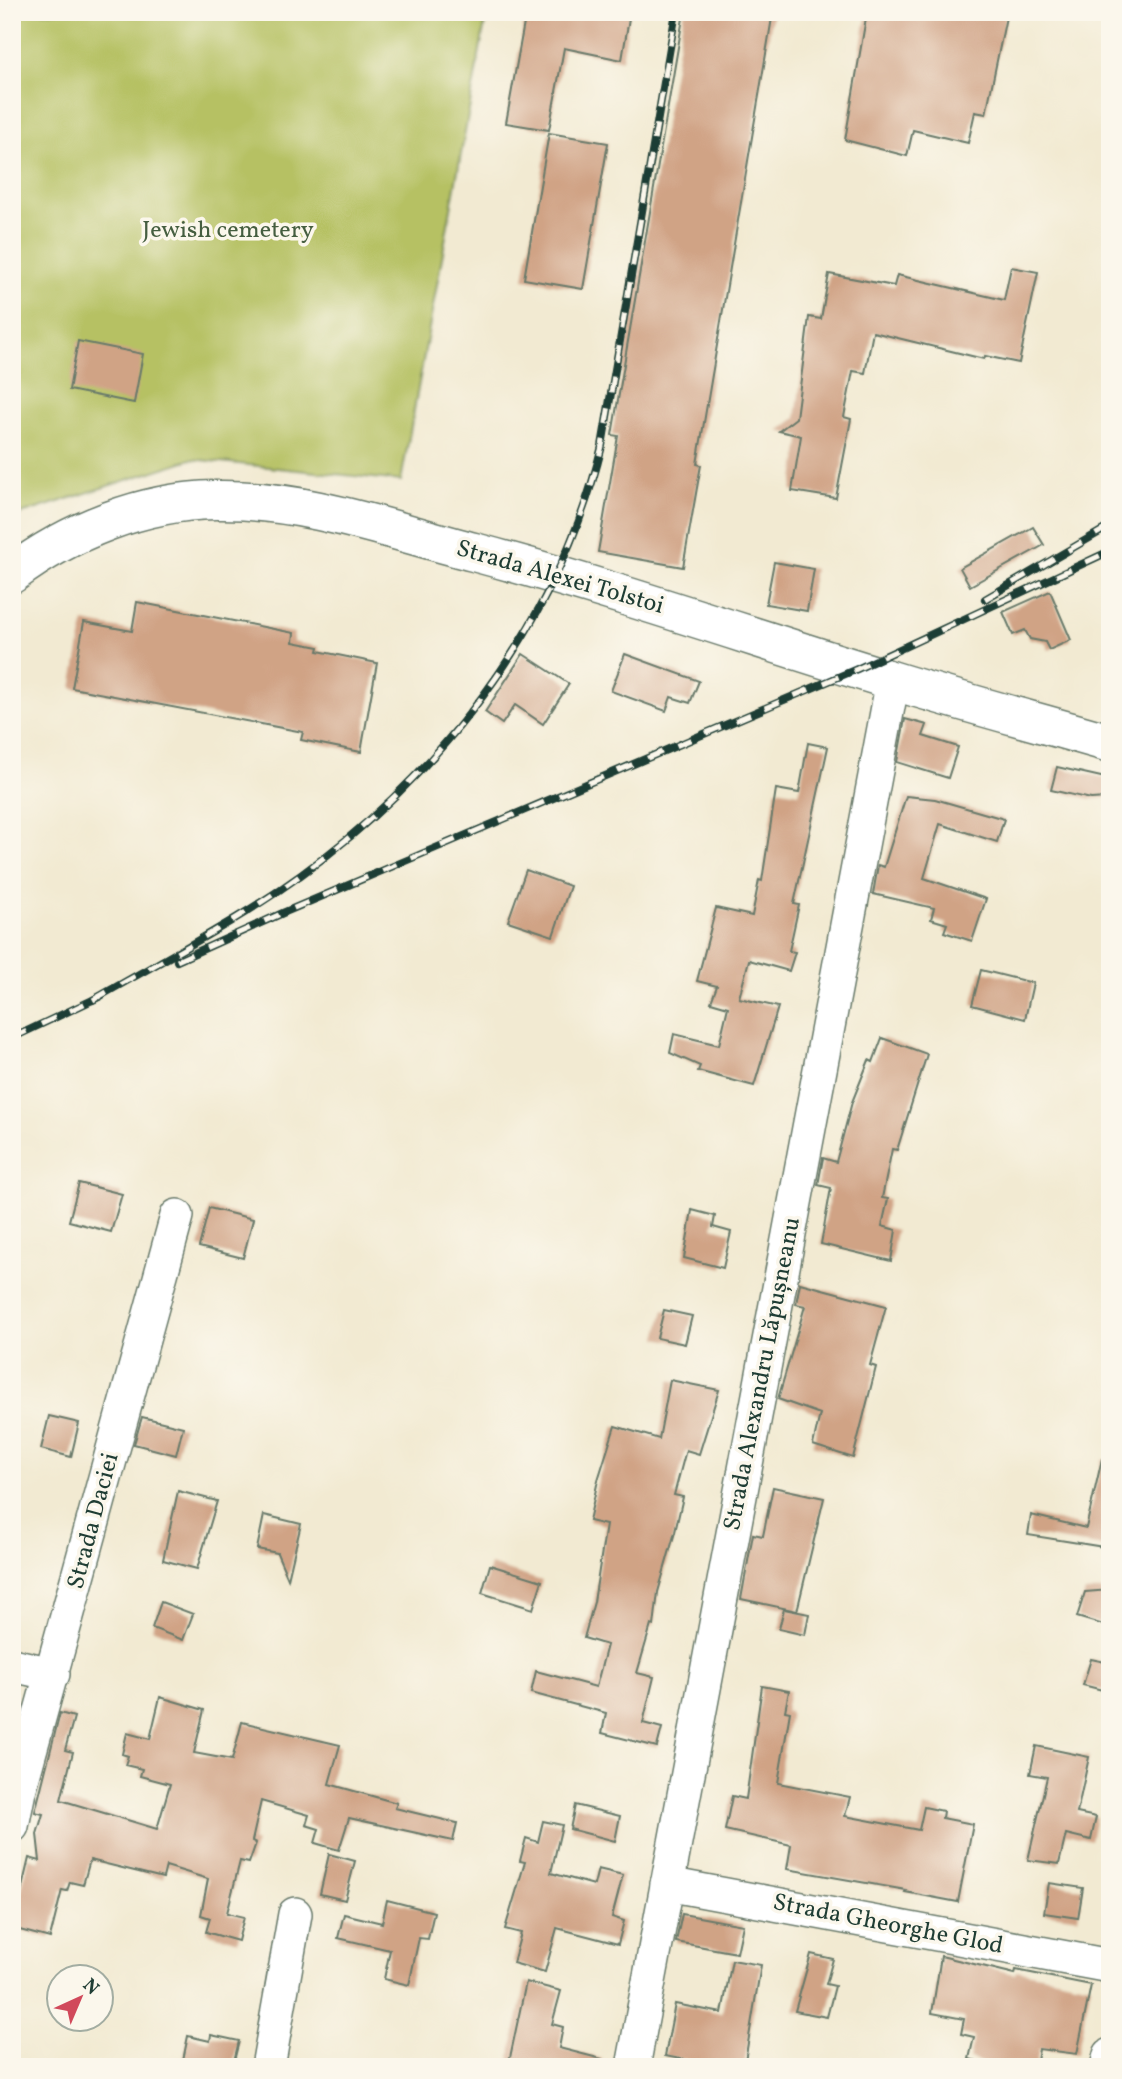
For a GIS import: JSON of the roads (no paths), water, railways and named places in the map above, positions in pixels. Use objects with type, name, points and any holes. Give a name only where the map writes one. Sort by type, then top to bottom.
[{"type":"main road","name":"Strada Alexei Tolstoi","points":[[12,574],[77,533],[134,514],[212,500],[270,502],[337,516],[559,575],[893,680],[1110,743]]},
{"type":"street","name":"Strada Alexandru Lăpușneanu","points":[[633,2067],[893,680]]},
{"type":"street","name":"Strada Daciei","points":[[12,1826],[177,1216]]},
{"type":"street","points":[[12,1665],[52,1674]]},
{"type":"street","name":"Strada Gheorghe Glod","points":[[667,1884],[1110,1966]]},
{"type":"street","points":[[268,2067],[295,1914]]},
{"type":"street","points":[[1107,2067],[1110,2054]]},
{"type":"railway","points":[[93,1000],[249,910],[311,868],[369,820],[422,768],[471,712],[514,651],[550,586],[580,518],[602,446],[676,12]]},
{"type":"railway","points":[[985,599],[1110,526]]},
{"type":"railway","points":[[177,961],[285,912],[857,669],[1110,551]]},
{"type":"railway","points":[[12,1038],[101,996]]},
{"type":"park label","name":"Jewish cemetery","points":[[228,231]]}]
